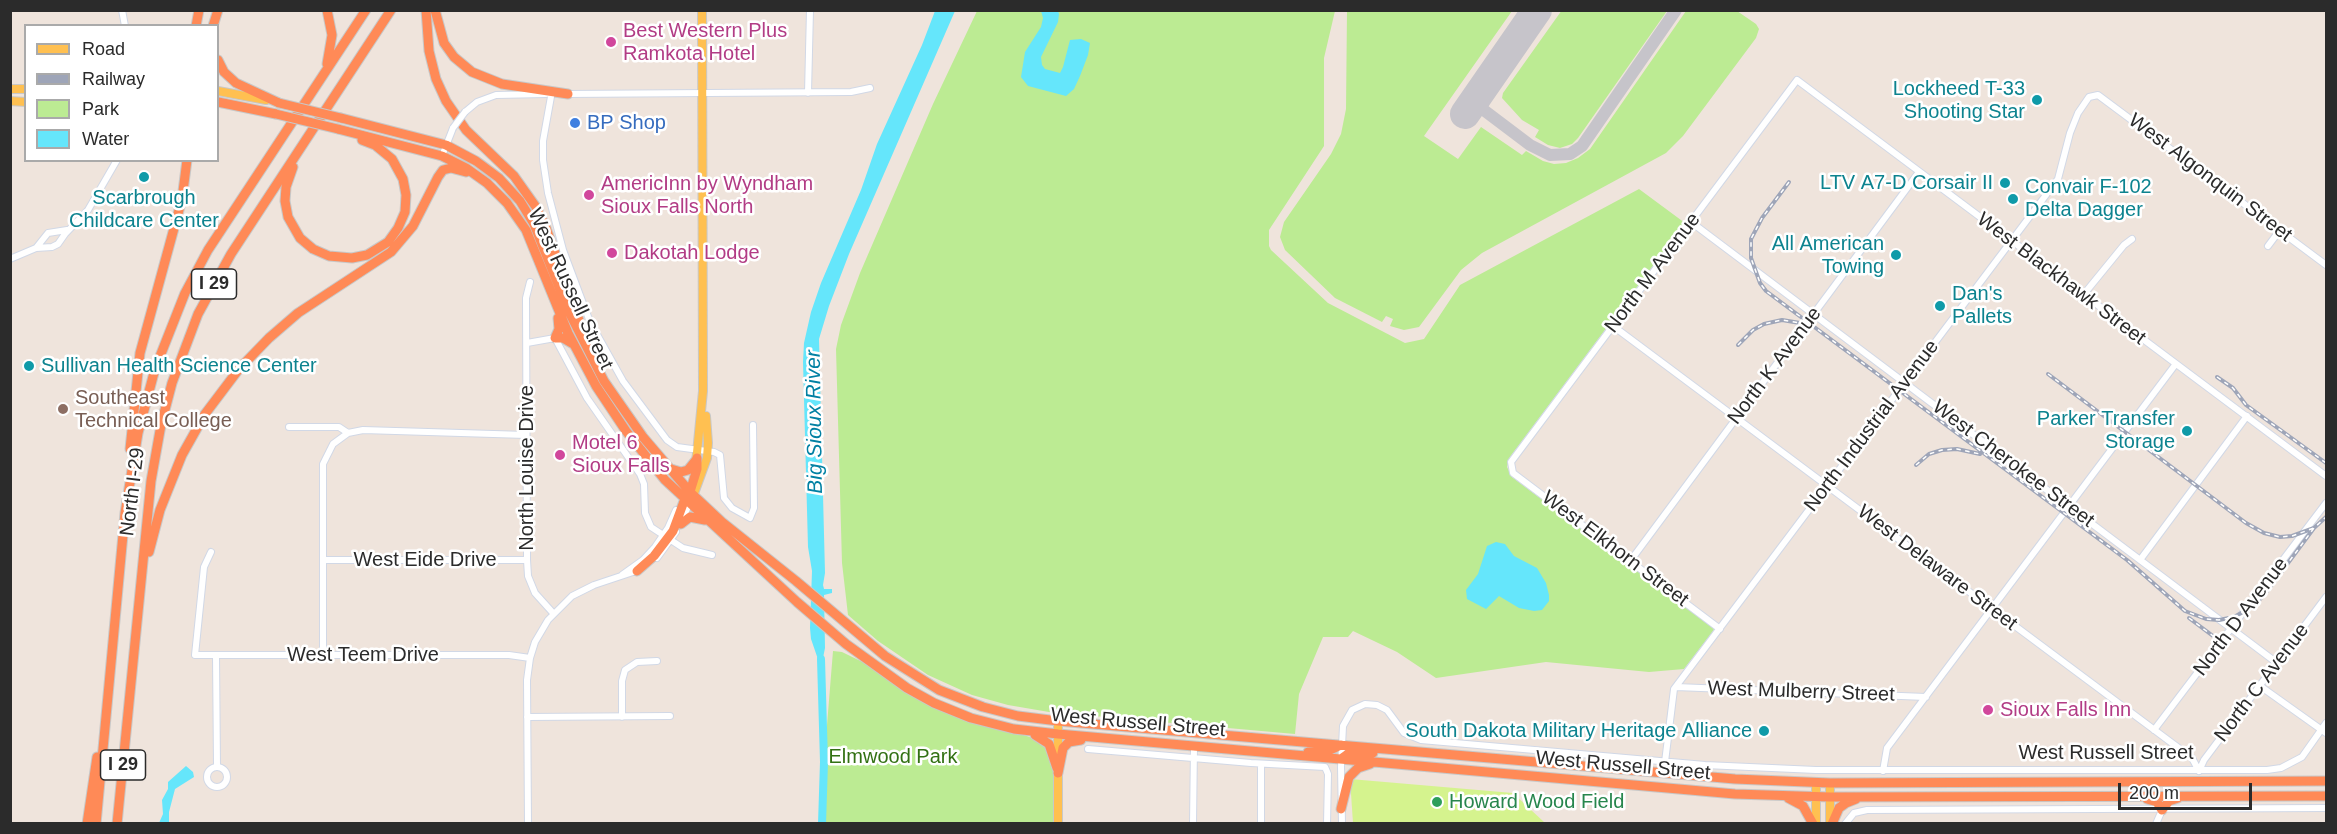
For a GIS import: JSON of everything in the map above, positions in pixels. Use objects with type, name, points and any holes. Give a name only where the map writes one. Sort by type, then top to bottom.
[{"type":"highway","points":[[325,71],[332,34],[327,10]]},
{"type":"highway","name":"North I-29","points":[[96,824],[125,513],[136,441],[160,353],[185,293],[218,234],[366,10]]},
{"type":"highway","name":"North I-29","points":[[117,824],[154,461],[166,405],[180,360],[198,315],[221,271],[391,10]]},
{"type":"highway","points":[[426,10],[429,51],[436,79],[446,101],[472,136],[514,176],[536,207],[604,381]]},
{"type":"highway","points":[[435,10],[444,43],[454,57],[472,72],[502,84],[568,94]]},
{"type":"highway","name":"West Russell Street","points":[[219,62],[224,72],[236,83],[279,103],[446,145],[492,172],[526,209],[543,242],[578,332],[604,381],[630,421],[713,525],[846,644],[889,676],[934,703],[971,718],[1018,730],[1706,792],[1816,797],[2326,796]]},
{"type":"highway","name":"West Russell Street","points":[[219,102],[276,114],[442,156],[476,175],[507,202],[521,221],[534,247],[573,344],[596,386],[648,460],[688,496],[796,581],[899,667],[939,690],[1000,712],[1058,721],[1706,777],[1816,783],[2326,782]]},
{"type":"highway","points":[[310,133],[305,148],[290,172],[286,187],[285,201],[288,217],[300,238],[313,249],[329,256],[352,258],[374,251],[394,235],[405,212],[406,195],[400,172],[387,154],[375,145],[338,129]]},
{"type":"highway","points":[[417,218],[442,156]]},
{"type":"highway","points":[[125,513],[137,370],[182,199],[187,162]]},
{"type":"highway","points":[[139,598],[145,584],[151,542],[169,484],[190,440],[221,390],[248,359],[288,321],[391,252],[406,237],[443,171],[451,168],[476,175]]},
{"type":"highway","points":[[556,306],[559,329],[555,338],[566,339],[573,344]]},
{"type":"highway","points":[[668,467],[684,471],[693,466],[701,453]]},
{"type":"highway","points":[[637,572],[654,556],[676,525],[688,496],[701,453]]},
{"type":"highway","points":[[681,524],[687,518],[697,517],[713,525]]},
{"type":"highway","points":[[87,824],[109,671]]},
{"type":"highway","points":[[123,824],[129,707]]},
{"type":"highway","points":[[1018,730],[1039,736],[1047,741],[1053,752],[1058,773]]},
{"type":"highway","points":[[1058,773],[1062,752],[1069,742],[1112,739]]},
{"type":"highway","points":[[1275,753],[1328,751],[1341,745]]},
{"type":"highway","points":[[1341,759],[1353,753],[1417,752]]},
{"type":"highway","points":[[1341,809],[1346,784],[1354,770],[1366,765],[1397,764]]},
{"type":"highway","points":[[1776,795],[1790,798],[1803,806],[1814,824]]},
{"type":"highway","points":[[2126,796],[2154,800],[2162,810],[2169,801],[2186,796]]},
{"type":"highway","points":[[1831,824],[1836,812],[1846,803],[1857,799],[1886,797]]},
{"type":"main road","points":[[701,453],[703,391],[702,10]]},
{"type":"main road","points":[[219,91],[279,103]]},
{"type":"main road","points":[[1058,721],[1058,824]]},
{"type":"main road","points":[[1814,824],[1816,783]]},
{"type":"main road","points":[[1830,783],[1831,824]]},
{"type":"street","points":[[808,93],[810,10]]},
{"type":"street","name":"West Blackhawk Street","points":[[1797,80],[2326,476]]},
{"type":"street","name":"North M Avenue","points":[[1511,467],[1511,462],[1797,80]]},
{"type":"street","points":[[568,94],[808,93],[856,92],[870,88]]},
{"type":"street","points":[[442,156],[453,128],[465,112],[477,102],[496,95],[552,92]]},
{"type":"street","name":"West Russell Street","points":[[552,92],[543,141],[543,160],[555,223],[582,304],[611,363],[661,433],[677,447],[701,453]]},
{"type":"street","name":"West Algonquin Street","points":[[2092,95],[2098,95],[2326,265]]},
{"type":"street","name":"North Industrial Avenue","points":[[1665,762],[1673,693],[1676,687],[2058,179],[2078,113],[2092,95]]},
{"type":"street","points":[[10,258],[36,248],[55,246],[88,210],[116,162]]},
{"type":"street","name":"North K Avenue","points":[[1631,560],[1920,172]]},
{"type":"street","name":"West Cherokee Street","points":[[1691,222],[2277,663]]},
{"type":"street","points":[[36,248],[48,233],[68,230]]},
{"type":"street","points":[[2268,246],[2280,230]]},
{"type":"street","points":[[2084,294],[2124,244],[2132,239]]},
{"type":"street","name":"North Louise Drive","points":[[530,282],[526,298],[527,560],[530,582],[535,593],[553,613]]},
{"type":"street","name":"West Delaware Street","points":[[1613,326],[2154,730],[2192,759],[2199,771]]},
{"type":"street","points":[[527,343],[555,338]]},
{"type":"street","name":"West Russell Street","points":[[555,338],[587,398],[640,474],[644,484],[646,519],[651,527],[667,539]]},
{"type":"street","points":[[1883,771],[1887,748],[2175,365]]},
{"type":"street","points":[[2140,560],[2247,416]]},
{"type":"street","points":[[701,453],[718,453],[722,457],[723,492],[727,502],[750,518],[754,507],[753,425]]},
{"type":"street","points":[[289,427],[337,427],[348,433]]},
{"type":"street","points":[[323,655],[323,464],[333,444],[348,433],[363,430],[526,435]]},
{"type":"street","name":"West Elkhorn Street","points":[[1511,467],[1514,473],[1720,629]]},
{"type":"street","points":[[614,580],[643,560],[681,524],[688,496]]},
{"type":"street","name":"North D Avenue","points":[[2154,730],[2326,502]]},
{"type":"street","points":[[667,539],[683,548],[712,555]]},
{"type":"street","name":"West Teem Drive","points":[[211,552],[204,567],[195,655],[509,655],[530,658]]},
{"type":"street","name":"West Eide Drive","points":[[322,560],[527,560]]},
{"type":"street","points":[[528,824],[527,717],[530,658],[539,633],[553,613],[579,592],[637,572]]},
{"type":"street","name":"North C Avenue","points":[[2199,771],[2204,760],[2326,597]]},
{"type":"street","points":[[216,655],[217,766]]},
{"type":"street","points":[[622,717],[622,681],[625,670],[637,662],[657,661]]},
{"type":"street","points":[[2260,686],[2324,731]]},
{"type":"street","name":"West Mulberry Street","points":[[1676,687],[1926,697]]},
{"type":"street","name":"West Russell Street","points":[[1341,745],[1343,726],[1348,714],[1359,706],[1371,704],[1388,710],[1404,733],[1414,739],[1665,762],[1756,768],[1883,771],[2267,770],[2281,768],[2302,757],[2324,731],[2326,723]]},
{"type":"street","points":[[527,717],[670,716]]},
{"type":"street","points":[[1341,745],[1342,824]]},
{"type":"street","points":[[1193,824],[1194,746]]},
{"type":"street","name":"West Russell Street","points":[[1088,749],[1193,759],[1322,767],[1327,769],[1327,824]]},
{"type":"street","points":[[1261,764],[1261,824]]},
{"type":"street","points":[[1993,771],[1993,783]]},
{"type":"street","points":[[1845,824],[1857,811],[1867,810],[2326,808]]},
{"type":"street","points":[[2156,824],[2162,810]]},
{"type":"green space","points":[[1562,10],[1667,11],[1578,138],[1572,144],[1560,148],[1548,145],[1535,137],[1539,130],[1522,120],[1502,98],[1503,93]]},
{"type":"green space","points":[[977,11],[1335,11],[1324,58],[1324,146],[1269,230],[1269,246],[1328,303],[1405,343],[1424,339],[1460,285],[1639,189],[1685,223],[1510,457],[1507,467],[1512,477],[1713,627],[1714,630],[1684,669],[1649,672],[1546,662],[1436,678],[1397,652],[1353,631],[1348,637],[1323,637],[1299,694],[1295,734],[1049,712],[1008,705],[972,695],[928,675],[878,641],[848,615],[842,563],[836,349],[841,325],[860,273],[933,104]]},
{"type":"green space","points":[[1347,11],[1512,11],[1424,136],[1458,159],[1481,127],[1522,155],[1526,151],[1543,161],[1554,164],[1566,163],[1578,158],[1590,149],[1686,11],[1737,11],[1756,24],[1759,29],[1756,38],[1683,136],[1666,153],[1482,253],[1461,270],[1419,327],[1404,330],[1390,326],[1393,319],[1386,316],[1382,322],[1335,298],[1285,250],[1280,237],[1284,222],[1331,154],[1341,134],[1346,109]]},
{"type":"green space","name":"Elmwood Park","points":[[833,651],[842,652],[883,672],[934,703],[1049,744],[1058,773],[1058,823],[822,824],[824,762]]},
{"type":"green space","name":"Howard Wood Field","points":[[1350,779],[1513,793],[1545,823],[1353,823]]},
{"type":"water","points":[[935,11],[955,11],[849,254],[819,339],[825,573],[823,585],[824,589],[832,589],[832,593],[824,595],[825,648],[821,668],[811,639],[810,628],[812,571],[808,547],[804,343],[821,283],[861,190],[877,144]]},
{"type":"water","points":[[1041,11],[1058,11],[1059,14],[1058,22],[1041,57],[1045,69],[1060,73],[1070,40],[1081,39],[1090,43],[1080,76],[1074,89],[1066,96],[1028,86],[1021,77],[1025,52],[1041,27],[1043,18]]},
{"type":"water","points":[[1496,542],[1505,544],[1514,556],[1537,568],[1546,583],[1549,595],[1549,601],[1542,610],[1519,608],[1499,596],[1486,609],[1467,599],[1466,590],[1478,574],[1487,546]]},
{"type":"water","points":[[186,766],[193,772],[194,777],[175,789],[169,812],[169,823],[159,823],[163,814],[162,800],[168,789],[168,782]]},
{"type":"waterway","name":"Big Sioux River","points":[[821,659],[824,762],[822,824]]},
{"type":"taxiway","points":[[1479,93],[1478,100],[1481,108],[1530,145],[1550,155],[1570,154],[1582,146],[1676,10]]},
{"type":"runway","points":[[1465,114],[1537,10]]},
{"type":"railway","points":[[1789,182],[1762,218],[1751,239],[1751,258],[1760,283],[1766,291],[2127,560],[2185,611],[2206,619],[2219,620],[2234,617],[2252,607],[2265,594],[2314,528],[2326,517]]},
{"type":"railway","points":[[1738,345],[1753,330],[1764,324],[1782,320],[1806,324]]},
{"type":"railway","points":[[2048,374],[2246,523],[2264,533],[2280,537],[2292,536],[2314,528]]},
{"type":"railway","points":[[2217,377],[2233,388],[2246,405],[2326,463]]},
{"type":"railway","points":[[1916,465],[1929,454],[1942,450],[1957,449],[1980,454]]},
{"type":"railway","points":[[2189,618],[2213,636]]},
{"type":"place","name":"Best Western Plus Ramkota Hotel","points":[[611,42]]},
{"type":"place","name":"Lockheed T-33 Shooting Star","points":[[2037,100]]},
{"type":"place","name":"BP Shop","points":[[575,123]]},
{"type":"place","name":"Scarbrough Childcare Center","points":[[144,177]]},
{"type":"place","name":"LTV A7-D Corsair II","points":[[2005,183]]},
{"type":"place","name":"AmericInn by Wyndham Sioux Falls North","points":[[589,195]]},
{"type":"place","name":"Convair F-102 Delta Dagger","points":[[2013,199]]},
{"type":"place","name":"Dakotah Lodge","points":[[612,253]]},
{"type":"place","name":"All American Towing","points":[[1896,255]]},
{"type":"place","name":"Dan's Pallets","points":[[1940,306]]},
{"type":"place","name":"Sullivan Health Science Center","points":[[29,366]]},
{"type":"place","name":"Southeast Technical College","points":[[63,409]]},
{"type":"place","name":"Parker Transfer Storage","points":[[2187,431]]},
{"type":"place","name":"Motel 6 Sioux Falls","points":[[560,455]]},
{"type":"place","name":"Sioux Falls Inn","points":[[1988,710]]},
{"type":"place","name":"South Dakota Military Heritage Alliance","points":[[1764,731]]},
{"type":"place","name":"Howard Wood Field","points":[[1437,802]]}]
